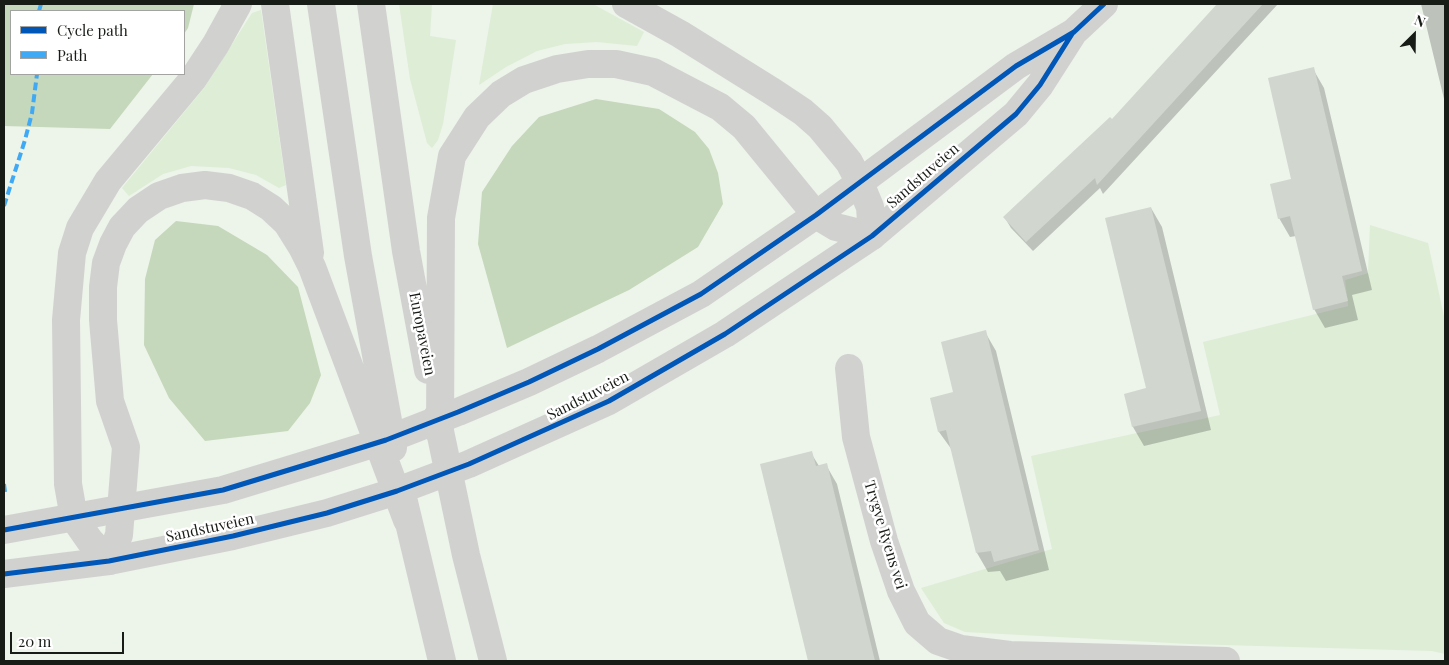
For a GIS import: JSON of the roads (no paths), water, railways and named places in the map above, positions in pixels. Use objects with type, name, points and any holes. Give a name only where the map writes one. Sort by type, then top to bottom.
[{"type":"main road","points":[[238,4],[216,44],[193,79],[108,181],[80,228],[72,252],[66,320],[68,484],[74,518],[90,541],[109,561],[119,535],[126,447],[110,401],[102,287],[106,263],[112,244],[122,227],[138,210],[160,196],[190,187],[205,185],[229,188],[252,196],[271,208],[287,223],[312,266],[407,520]]},
{"type":"main road","points":[[276,4],[312,266]]},
{"type":"main road","points":[[321,4],[358,256],[407,520],[442,661]]},
{"type":"main road","name":"Europaveien","points":[[371,4],[406,251],[440,434],[466,555],[493,661]]},
{"type":"main road","points":[[440,434],[441,218],[452,156],[477,117],[500,94],[524,80],[557,69],[588,64],[616,64],[653,72],[720,107],[744,127],[816,215],[836,227],[872,236],[870,207],[860,183],[833,142],[803,112],[680,34],[626,4]]},
{"type":"main road","name":"Sandstuveien","points":[[4,530],[223,490],[386,440],[529,382],[598,349],[701,294],[816,215],[1016,66],[1074,32],[1104,4]]},
{"type":"main road","name":"Sandstuveien","points":[[4,574],[109,561],[233,536],[327,513],[397,491],[470,464],[609,401],[726,334],[872,236],[1016,114],[1040,85],[1074,32]]},
{"type":"main road","name":"Trygve Ryens vei","points":[[849,368],[856,437],[884,541],[901,591],[917,623],[938,641],[961,649],[1010,656],[1226,661]]}]
